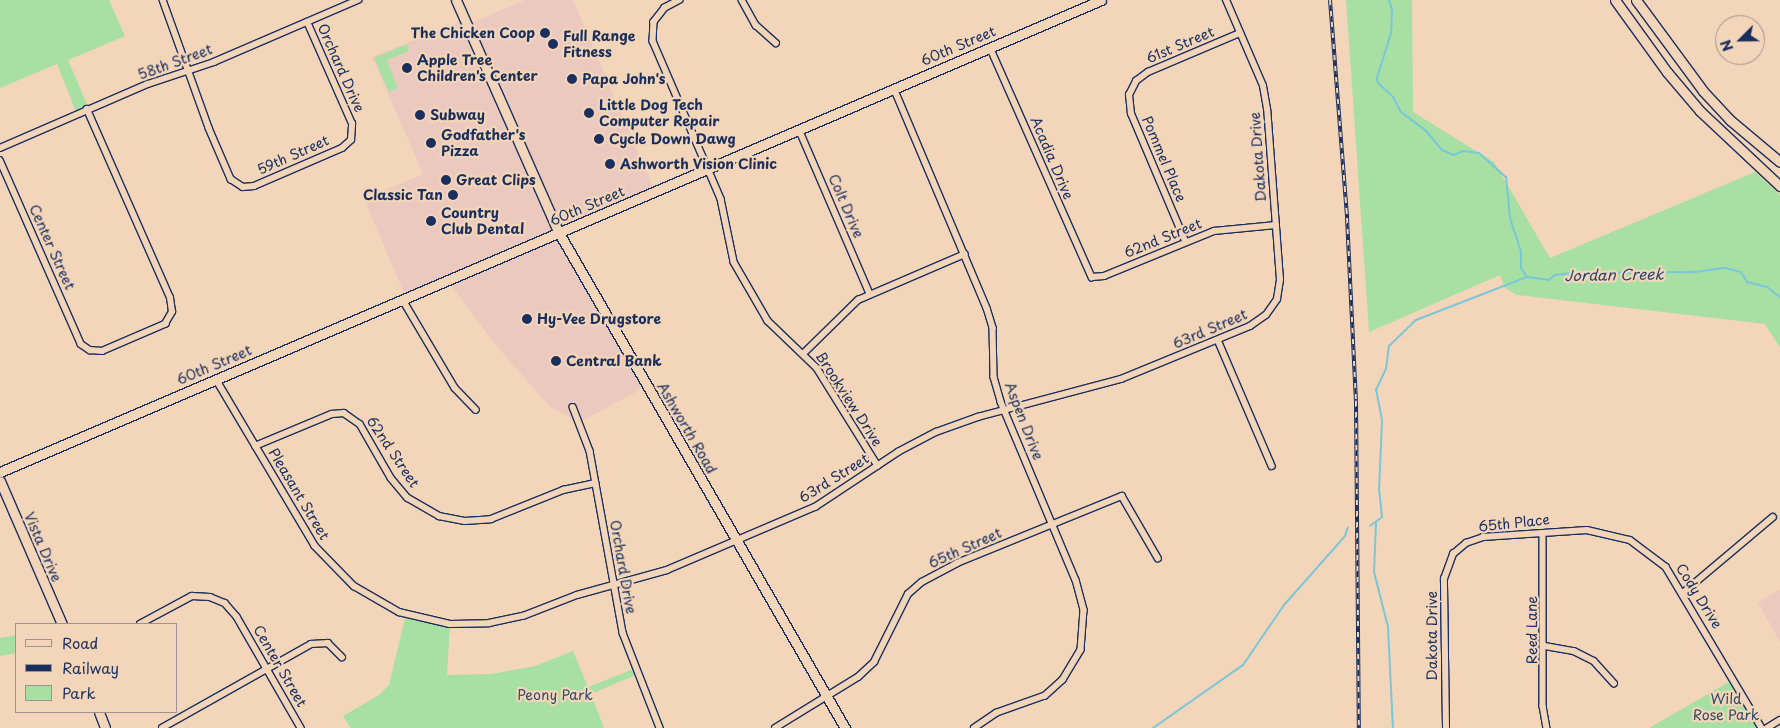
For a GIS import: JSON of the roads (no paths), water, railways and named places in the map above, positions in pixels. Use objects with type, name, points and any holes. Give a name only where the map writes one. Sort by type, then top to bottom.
[{"type":"main road","name":"Ashworth Road","points":[[456,0],[559,233],[845,728]]},
{"type":"main road","points":[[1615,0],[1666,72],[1700,111],[1780,186]]},
{"type":"main road","points":[[1636,0],[1703,91],[1730,120],[1780,162]]},
{"type":"main road","name":"60th Street","points":[[0,472],[1095,1]]},
{"type":"main road","name":"Vista Drive","points":[[0,481],[62,623]]},
{"type":"main road","points":[[99,713],[105,728]]},
{"type":"street","points":[[163,0],[188,69]]},
{"type":"street","name":"58th Street","points":[[0,148],[188,69],[214,62],[358,0]]},
{"type":"street","name":"Brookview Drive","points":[[680,0],[672,4],[654,22],[653,41],[721,200],[730,250],[740,274],[768,321],[804,353],[817,368],[878,466]]},
{"type":"street","points":[[742,0],[756,26],[776,43]]},
{"type":"street","name":"Dakota Drive","points":[[1226,0],[1266,98],[1279,290],[1264,316]]},
{"type":"street","name":"Orchard Drive","points":[[307,22],[352,124]]},
{"type":"street","name":"61st Street","points":[[1131,114],[1129,94],[1141,76],[1240,33]]},
{"type":"street","name":"Acadia Drive","points":[[990,47],[1092,277]]},
{"type":"street","name":"59th Street","points":[[188,69],[203,114],[230,177],[238,186],[254,186],[334,152],[351,140],[352,124]]},
{"type":"street","name":"Aspen Drive","points":[[894,88],[965,254],[991,322],[994,377],[1005,410],[1082,598],[1085,621],[1081,650],[1063,680],[1045,696],[997,713],[975,728]]},
{"type":"street","name":"Center Street","points":[[0,160],[81,344],[90,350],[102,351],[165,324],[172,312],[170,298],[87,110]]},
{"type":"street","name":"Pommel Place","points":[[1131,114],[1185,242]]},
{"type":"street","name":"Colt Drive","points":[[799,128],[870,294]]},
{"type":"street","name":"62nd Street","points":[[1092,277],[1104,276],[1214,231],[1276,225]]},
{"type":"street","points":[[804,353],[847,308],[870,294],[965,254]]},
{"type":"street","points":[[403,300],[455,388],[476,410]]},
{"type":"street","name":"63rd Street","points":[[380,603],[430,621],[489,623],[523,616],[613,585],[667,570],[815,507],[878,466],[936,432],[1005,410],[1121,379],[1218,340],[1264,316]]},
{"type":"street","points":[[1218,340],[1272,466]]},
{"type":"street","name":"Pleasant Street","points":[[216,379],[315,546],[340,575],[380,603]]},
{"type":"street","name":"Orchard Drive","points":[[573,407],[587,440],[623,633],[660,728]]},
{"type":"street","name":"62nd Street","points":[[256,446],[332,414],[344,413],[360,424],[391,478],[408,498],[439,516],[465,521],[492,519],[562,490],[595,483]]},
{"type":"street","name":"65th Street","points":[[775,728],[827,698],[874,662],[908,594],[922,582],[957,563],[1122,496],[1158,558]]},
{"type":"street","points":[[1684,592],[1774,517]]},
{"type":"street","name":"Cody Drive","points":[[1574,530],[1603,532],[1642,547],[1666,567],[1684,592],[1762,728]]},
{"type":"street","name":"65th Place","points":[[1458,548],[1483,537],[1574,530]]},
{"type":"street","name":"Reed Lane","points":[[1543,533],[1544,706],[1546,728]]},
{"type":"street","name":"Dakota Drive","points":[[1446,728],[1444,577],[1448,561],[1458,548]]},
{"type":"street","name":"Center Street","points":[[142,623],[192,596],[217,599],[237,617],[302,728]]},
{"type":"street","points":[[162,728],[316,642],[328,643],[342,657]]},
{"type":"street","points":[[1545,646],[1574,651],[1594,661],[1614,683]]},
{"type":"street","points":[[1767,728],[1780,720]]},
{"type":"waterway","name":"Jordan Creek","points":[[1389,0],[1392,9],[1391,33],[1377,78],[1378,83],[1393,97],[1401,112],[1426,131],[1442,150],[1454,155],[1463,151],[1479,153],[1506,177],[1510,218],[1521,251],[1521,268],[1527,277],[1549,280],[1555,275],[1571,273],[1695,272],[1725,268],[1741,272],[1747,282],[1767,287],[1780,297]]},
{"type":"waterway","points":[[1370,526],[1382,517],[1379,490],[1382,420],[1376,390],[1386,369],[1389,346],[1416,320],[1527,277]]},
{"type":"waterway","points":[[1376,523],[1374,572],[1388,627],[1393,728]]},
{"type":"waterway","points":[[1153,728],[1243,665],[1284,605],[1345,536],[1348,527]]},
{"type":"railway","points":[[1330,0],[1347,218],[1356,401],[1359,728]]},
{"type":"place","name":"The Chicken Coop","points":[[545,33]]},
{"type":"place","name":"Full Range Fitness","points":[[553,44]]},
{"type":"place","name":"Apple Tree Children's Center","points":[[407,68]]},
{"type":"place","name":"Papa John's","points":[[572,79]]},
{"type":"place","name":"Little Dog Tech Computer Repair","points":[[589,113]]},
{"type":"place","name":"Subway","points":[[420,115]]},
{"type":"place","name":"Cycle Down Dawg","points":[[599,139]]},
{"type":"place","name":"Godfather's Pizza","points":[[431,143]]},
{"type":"place","name":"Ashworth Vision Clinic","points":[[610,164]]},
{"type":"place","name":"Great Clips","points":[[446,180]]},
{"type":"place","name":"Classic Tan","points":[[453,195]]},
{"type":"place","name":"Country Club Dental","points":[[431,221]]},
{"type":"place","name":"Hy-Vee Drugstore","points":[[527,319]]},
{"type":"place","name":"Central Bank","points":[[556,361]]},
{"type":"park label","name":"Peony Park","points":[[555,695]]},
{"type":"park label","name":"Wild Rose Park","points":[[1726,708]]}]
